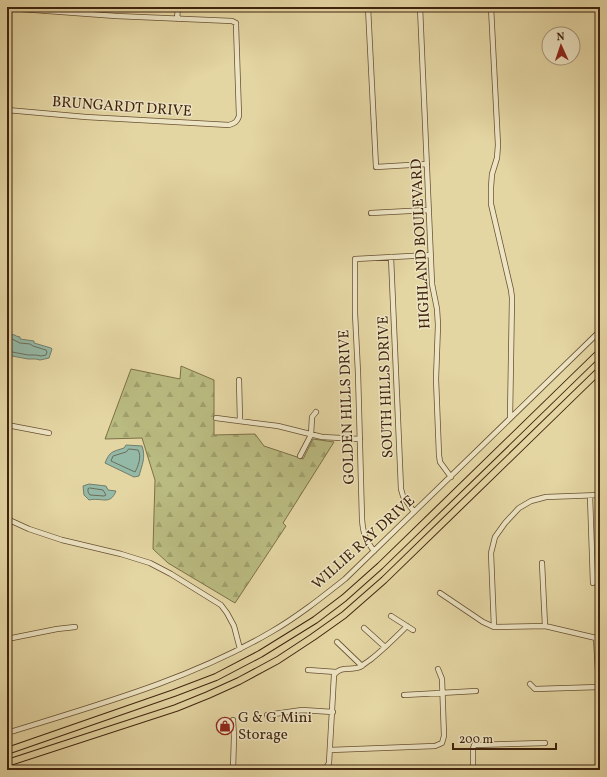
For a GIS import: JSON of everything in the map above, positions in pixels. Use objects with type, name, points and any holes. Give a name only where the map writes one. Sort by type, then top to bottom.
[{"type":"highway","points":[[7,751],[174,694],[216,677],[260,654],[315,620],[344,598],[380,566],[600,352]]},
{"type":"highway","points":[[7,764],[208,696],[278,660],[313,637],[344,615],[384,580],[600,370]]},
{"type":"street","points":[[7,8],[110,16],[177,19],[178,7]]},
{"type":"street","points":[[368,7],[376,167],[427,164]]},
{"type":"street","name":"HIGHLAND BOULEVARD","points":[[420,7],[430,255],[432,284],[438,325],[436,379],[439,455],[440,462],[451,477]]},
{"type":"street","points":[[491,7],[498,145],[497,158],[490,187],[491,204],[512,298],[510,418]]},
{"type":"street","name":"BRUNGARDT DRIVE","points":[[7,110],[86,117],[221,124],[235,123],[239,116],[236,23],[232,21],[177,19]]},
{"type":"street","points":[[598,49],[600,109]]},
{"type":"street","points":[[371,213],[428,210]]},
{"type":"street","points":[[391,257],[430,255]]},
{"type":"street","name":"GOLDEN HILLS DRIVE","points":[[374,551],[367,542],[363,532],[361,506],[355,313],[355,259],[391,257]]},
{"type":"street","name":"SOUTH HILLS DRIVE","points":[[391,257],[401,489],[403,496],[414,512]]},
{"type":"street","name":"WILLIE RAY DRIVE","points":[[7,733],[174,679],[240,649],[272,632],[345,579],[600,331]]},
{"type":"street","points":[[239,380],[240,421]]},
{"type":"street","points":[[300,456],[311,435],[312,417],[316,412]]},
{"type":"street","points":[[216,418],[278,426],[327,438],[360,439]]},
{"type":"street","points":[[7,425],[49,433]]},
{"type":"street","points":[[494,626],[491,553],[495,537],[505,524],[519,508],[531,500],[546,497],[600,495]]},
{"type":"street","points":[[590,496],[593,583]]},
{"type":"street","points":[[7,519],[29,529],[62,540],[121,554],[150,563],[171,574],[221,605],[234,626],[240,649]]},
{"type":"street","points":[[542,564],[545,626]]},
{"type":"street","points":[[440,593],[483,622],[494,626],[545,626],[598,638],[600,687],[535,688],[530,684]]},
{"type":"street","points":[[391,616],[413,630]]},
{"type":"street","points":[[308,670],[336,672],[342,669],[362,666],[378,654],[407,626]]},
{"type":"street","points":[[7,639],[75,627]]},
{"type":"street","points":[[364,628],[385,647]]},
{"type":"street","points":[[337,642],[362,666]]},
{"type":"street","points":[[330,750],[435,746],[442,743],[444,736],[442,679],[438,669]]},
{"type":"street","points":[[325,770],[329,763],[334,678],[336,672]]},
{"type":"street","points":[[404,694],[476,691]]},
{"type":"street","points":[[267,715],[302,710],[333,712]]},
{"type":"street","points":[[233,720],[233,770]]},
{"type":"street","points":[[473,770],[474,745],[544,743]]},
{"type":"green space","points":[[181,366],[214,380],[214,435],[255,434],[264,446],[303,459],[313,439],[334,442],[283,523],[286,526],[235,603],[168,563],[153,549],[155,480],[142,438],[105,439],[131,369],[180,379]]},
{"type":"water","points":[[7,334],[15,335],[20,337],[20,339],[34,341],[34,343],[51,348],[49,358],[40,360],[7,355]]},
{"type":"water","points":[[126,445],[142,446],[144,457],[139,476],[134,477],[105,463],[110,454],[124,448]]},
{"type":"water","points":[[89,484],[106,486],[108,490],[116,491],[114,496],[108,500],[89,500],[84,495],[83,486]]},
{"type":"place","name":"G & G Mini Storage","points":[[225,726]]}]
